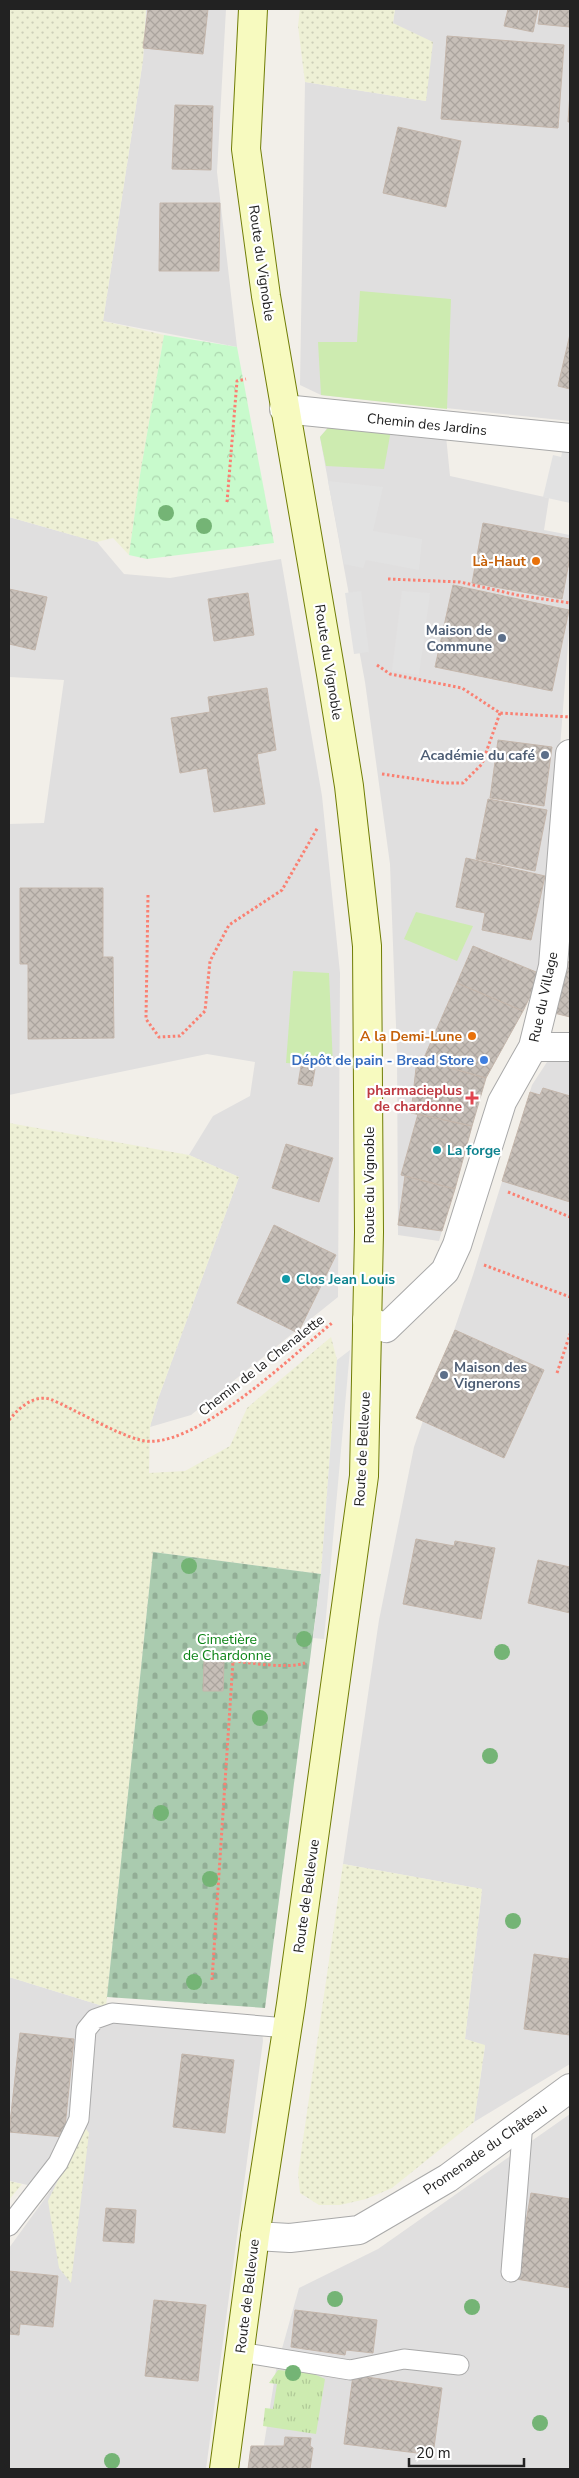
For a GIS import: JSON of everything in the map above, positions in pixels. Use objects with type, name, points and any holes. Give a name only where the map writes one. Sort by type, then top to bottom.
[{"type":"street","name":"Route du Vignoble","points":[[253,9],[246,149],[284,410],[332,674],[349,786],[367,946],[369,1222],[367,1320]]},
{"type":"street","name":"Chemin des Jardins","points":[[284,410],[570,438]]},
{"type":"street","name":"Rue du Village","points":[[367,1320],[386,1328],[445,1271],[457,1246],[502,1102],[533,1047],[553,966],[570,754]]},
{"type":"street","points":[[533,1047],[570,1047]]},
{"type":"street","name":"Route de Bellevue","points":[[224,2469],[255,2236],[287,2028],[364,1476],[367,1320]]},
{"type":"street","name":"Promenade du Château","points":[[255,2236],[290,2238],[359,2230],[448,2178],[570,2088]]},
{"type":"lane","points":[[9,2226],[58,2164],[79,2119],[86,2030],[95,2019],[112,2013],[287,2028]]},
{"type":"lane","points":[[511,2272],[523,2122]]},
{"type":"lane","points":[[240,2352],[350,2370],[404,2359],[458,2366]]},
{"type":"path","points":[[227,502],[237,381],[252,378]]},
{"type":"path","points":[[388,578],[460,582],[516,595],[570,603]]},
{"type":"path","points":[[377,664],[390,674],[462,688],[500,713],[570,718]]},
{"type":"path","points":[[379,774],[393,774],[444,783],[463,782],[482,764],[500,713]]},
{"type":"path","points":[[148,895],[146,1020],[158,1037],[180,1036],[205,1011],[210,960],[230,925],[282,890],[319,825]]},
{"type":"path","points":[[505,1191],[570,1217]]},
{"type":"path","points":[[481,1264],[570,1297]]},
{"type":"path","name":"Chemin de la Chenalette","points":[[9,1420],[31,1400],[40,1396],[50,1398],[140,1440],[160,1442],[198,1428],[222,1412],[334,1322],[367,1320]]},
{"type":"path","points":[[557,1373],[570,1334]]},
{"type":"path","points":[[212,1980],[233,1661],[299,1665],[306,1662]]},
{"type":"shaded area","points":[[146,9],[226,9],[217,172],[237,347],[103,321],[143,60]]},
{"type":"shaded area","points":[[395,9],[570,9],[570,421],[321,395],[300,385],[305,82],[426,101],[393,23]]},
{"type":"shaded area","points":[[332,423],[446,436],[450,476],[549,498],[544,530],[570,535],[570,618],[543,968],[523,1011],[486,1078],[439,1241],[398,1235],[397,1052],[390,864],[365,682],[320,437]]},
{"type":"shaded area","points":[[564,444],[570,446],[570,503],[543,497],[553,455],[561,457]]},
{"type":"shaded area","points":[[328,481],[383,487],[373,531],[422,539],[419,570],[366,560],[363,568],[344,564]]},
{"type":"shaded area","points":[[9,517],[97,542],[124,574],[170,578],[281,559],[322,796],[340,973],[338,1297],[191,1415],[150,1427],[158,1399],[239,1177],[189,1155],[213,1116],[250,1096],[255,1062],[207,1054],[9,1095],[9,824],[44,823],[64,680],[9,677]]},
{"type":"shaded area","points":[[361,591],[369,652],[354,654],[345,593]]},
{"type":"shaded area","points":[[402,591],[430,593],[419,675],[392,671]]},
{"type":"shaded area","points":[[547,1062],[570,1062],[570,2064],[474,2122],[485,2046],[465,2039],[482,1889],[343,1864],[379,1620],[414,1447],[473,1275],[532,1085]]},
{"type":"shaded area","points":[[350,1350],[324,1639],[313,1638],[321,1574],[337,1360]]},
{"type":"shaded area","points":[[9,1977],[106,2007],[261,2018],[263,2041],[206,2469],[9,2469],[9,2248],[51,2190],[9,2181]]},
{"type":"shaded area","points":[[570,2114],[570,2469],[260,2469],[276,2370],[299,2288],[378,2249]]},
{"type":"green space","points":[[9,9],[146,9],[143,60],[103,321],[164,335],[140,475],[129,555],[113,538],[97,542],[9,517]]},
{"type":"green space","points":[[300,9],[395,9],[393,23],[433,42],[426,101],[305,82],[298,26]]},
{"type":"green space","points":[[360,291],[451,299],[447,409],[321,395],[318,342],[357,342]]},
{"type":"green space","points":[[164,335],[237,347],[274,543],[147,559],[129,555],[140,475]]},
{"type":"green space","points":[[332,423],[391,430],[384,469],[326,466],[320,437]]},
{"type":"green space","points":[[416,912],[473,926],[457,961],[404,939]]},
{"type":"green space","points":[[293,971],[329,973],[333,1066],[286,1063]]},
{"type":"green space","points":[[9,1123],[189,1155],[239,1177],[158,1399],[150,1427],[149,1473],[185,1471],[230,1446],[247,1408],[331,1337],[337,1360],[321,1574],[153,1552],[106,2007],[9,1977]]},
{"type":"green space","name":"Cimetière de Chardonne","points":[[153,1552],[321,1574],[265,2008],[107,1997]]},
{"type":"green space","points":[[343,1864],[482,1889],[465,2039],[485,2045],[474,2122],[392,2188],[366,2199],[340,2205],[319,2205],[300,2193],[298,2174]]},
{"type":"green space","points":[[84,2126],[89,2133],[71,2283],[59,2268],[48,2201]]},
{"type":"green space","points":[[9,2181],[22,2184],[9,2200]]},
{"type":"green space","points":[[278,2370],[312,2373],[325,2379],[316,2434],[263,2426],[265,2408],[273,2409],[277,2384],[269,2383]]},
{"type":"building","points":[[148,9],[208,9],[203,54],[143,48]]},
{"type":"building","points":[[508,9],[538,9],[533,32],[504,26]]},
{"type":"building","points":[[540,9],[570,9],[570,27],[538,24]]},
{"type":"building","points":[[447,36],[564,45],[558,128],[441,119]]},
{"type":"building","points":[[570,92],[570,122],[568,122]]},
{"type":"building","points":[[175,105],[213,106],[211,170],[172,169]]},
{"type":"building","points":[[398,127],[461,141],[446,207],[383,193]]},
{"type":"building","points":[[160,203],[220,203],[219,271],[159,271]]},
{"type":"building","points":[[570,334],[570,389],[558,386]]},
{"type":"building","points":[[483,523],[570,539],[570,557],[562,599],[472,583]]},
{"type":"building","name":"Maison de Commune","points":[[453,585],[569,610],[552,691],[435,667]]},
{"type":"building","points":[[9,589],[47,597],[35,650],[9,644]]},
{"type":"building","points":[[248,593],[254,635],[214,641],[208,599]]},
{"type":"building","points":[[267,688],[276,750],[257,754],[265,804],[214,812],[207,768],[180,773],[171,718],[210,712],[208,697]]},
{"type":"building","points":[[498,740],[552,747],[544,806],[490,798]]},
{"type":"building","points":[[488,799],[547,810],[535,871],[476,859]]},
{"type":"building","points":[[466,858],[545,876],[531,940],[482,930],[485,913],[456,907]]},
{"type":"building","points":[[20,888],[103,888],[103,957],[113,957],[114,1038],[28,1039],[28,964],[20,964]]},
{"type":"building","points":[[473,946],[541,974],[523,1011],[457,983]]},
{"type":"building","points":[[566,961],[570,962],[570,1017],[554,1013]]},
{"type":"building","name":"A la Demi-Lune","points":[[457,983],[523,1011],[486,1078],[423,1060]]},
{"type":"building","points":[[417,1059],[486,1078],[472,1126],[411,1113]]},
{"type":"building","points":[[301,1066],[315,1069],[312,1086],[298,1084]]},
{"type":"building","points":[[543,1088],[570,1096],[570,1202],[502,1181],[530,1092],[540,1095]]},
{"type":"building","name":"La forge","points":[[418,1114],[472,1126],[455,1189],[401,1175]]},
{"type":"building","points":[[286,1144],[333,1158],[319,1202],[272,1188]]},
{"type":"building","points":[[405,1176],[455,1189],[442,1231],[398,1225]]},
{"type":"building","name":"Clos Jean Louis","points":[[274,1225],[336,1255],[298,1333],[237,1303]]},
{"type":"building","points":[[455,1330],[544,1370],[504,1458],[416,1418]]},
{"type":"building","points":[[416,1539],[454,1546],[455,1541],[495,1548],[481,1619],[403,1604]]},
{"type":"building","points":[[538,1560],[570,1567],[570,1613],[528,1603]]},
{"type":"building","points":[[204,1661],[224,1662],[223,1691],[203,1691]]},
{"type":"building","points":[[570,1945],[570,2035],[524,2029],[534,1954],[569,1959]]},
{"type":"building","points":[[20,2033],[74,2039],[64,2137],[9,2132]]},
{"type":"building","points":[[182,2054],[234,2060],[225,2133],[173,2127]]},
{"type":"building","points":[[531,2193],[570,2199],[570,2288],[516,2279]]},
{"type":"building","points":[[106,2208],[136,2210],[134,2243],[103,2241]]},
{"type":"building","points":[[9,2271],[58,2276],[53,2327],[20,2324],[19,2335],[9,2334]]},
{"type":"building","points":[[154,2300],[206,2305],[198,2381],[145,2376]]},
{"type":"building","points":[[295,2310],[377,2320],[373,2353],[346,2350],[345,2355],[291,2347]]},
{"type":"building","points":[[353,2375],[442,2388],[433,2455],[344,2444]]},
{"type":"building","points":[[285,2437],[311,2438],[310,2446],[313,2448],[310,2469],[248,2469],[251,2446],[284,2446]]},
{"type":"place","name":"Là-Haut","points":[[536,561]]},
{"type":"place","name":"Maison de Commune","points":[[502,638]]},
{"type":"place","name":"Académie du café","points":[[545,755]]},
{"type":"place","name":"A la Demi-Lune","points":[[472,1036]]},
{"type":"place","name":"Dépôt de pain - Bread Store","points":[[484,1060]]},
{"type":"place","name":"pharmacieplus de chardonne","points":[[472,1098]]},
{"type":"place","name":"La forge","points":[[437,1150]]},
{"type":"place","name":"Clos Jean Louis","points":[[286,1279]]},
{"type":"place","name":"Maison des Vignerons","points":[[444,1375]]}]
